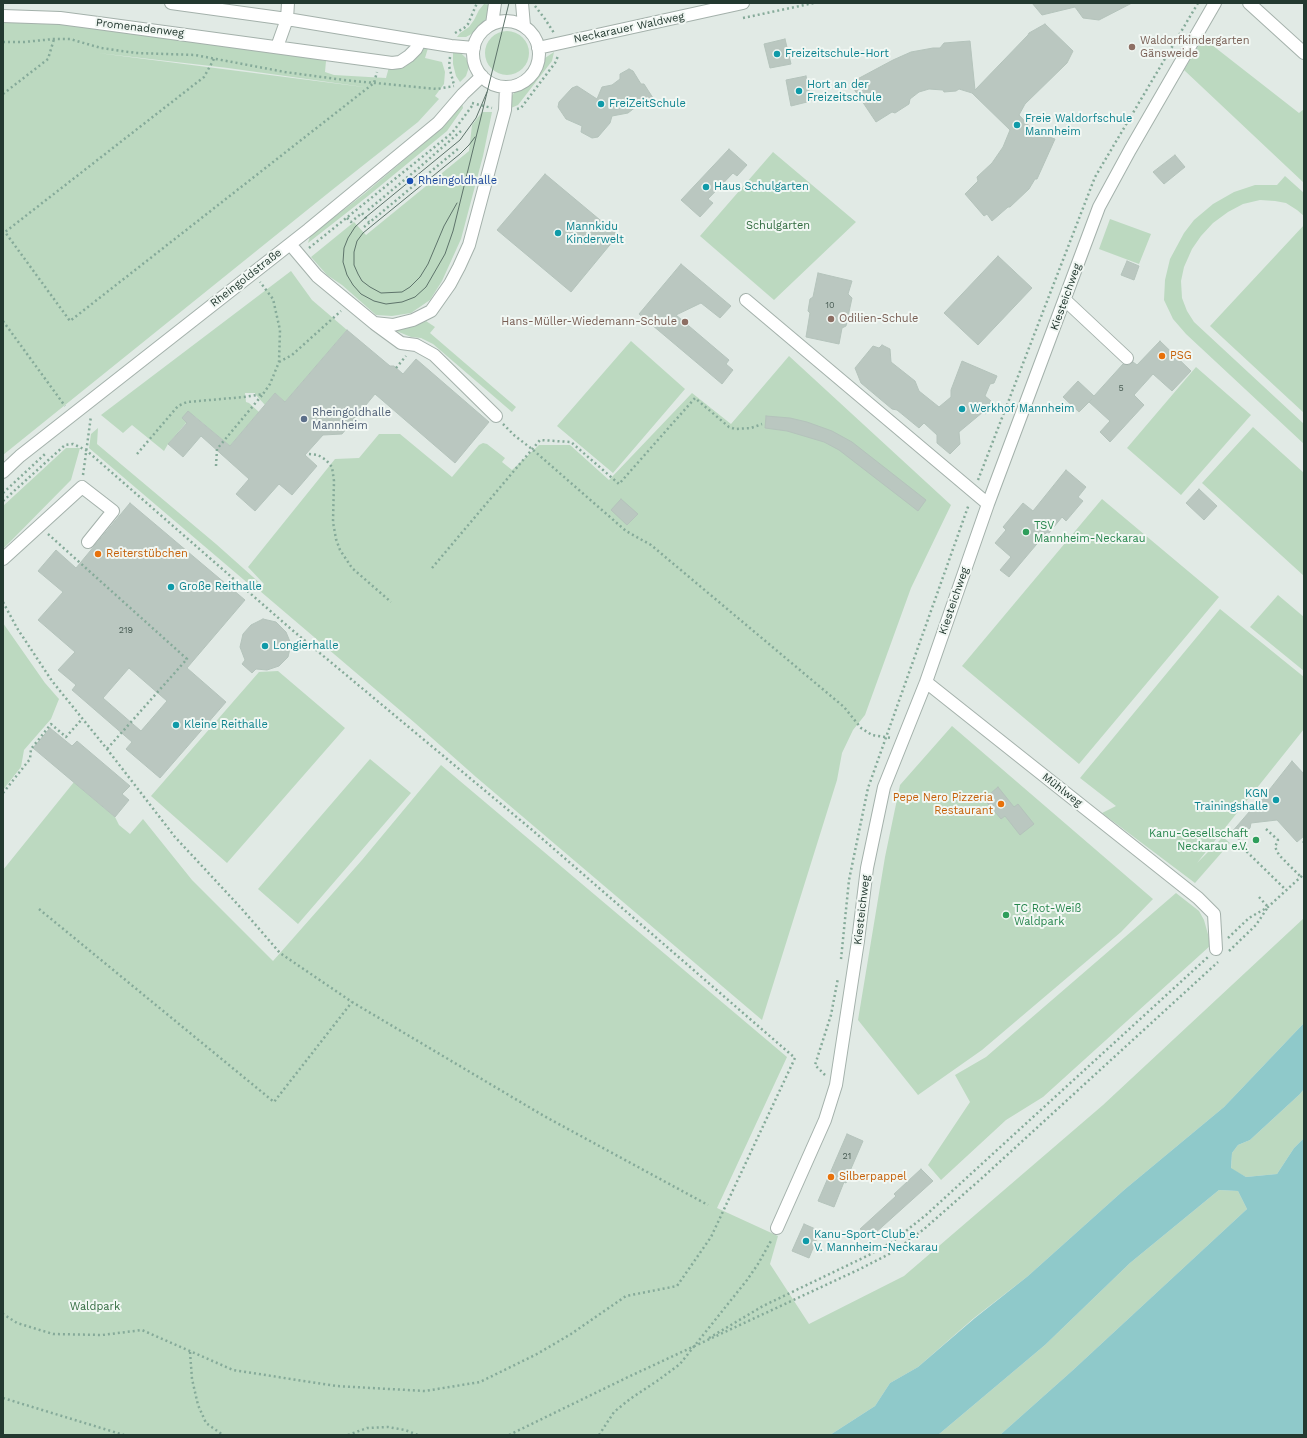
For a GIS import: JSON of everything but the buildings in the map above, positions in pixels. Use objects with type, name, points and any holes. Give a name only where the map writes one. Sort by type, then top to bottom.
[{"type":"street","points":[[171,3],[287,19],[451,46],[474,48]]},
{"type":"street","points":[[276,47],[287,19],[288,3]]},
{"type":"street","points":[[492,24],[495,3]]},
{"type":"street","points":[[522,3],[524,26]]},
{"type":"street","name":"Neckarauer Waldweg","points":[[538,48],[744,3]]},
{"type":"street","name":"Kiesteichweg","points":[[777,1228],[825,1120],[836,1085],[858,941],[867,868],[884,787],[926,682],[988,504],[1099,207],[1130,150],[1216,3]]},
{"type":"street","points":[[1249,3],[1304,53]]},
{"type":"street","name":"Promenadenweg","points":[[3,16],[60,18],[392,62],[400,62],[409,56],[416,49],[420,41]]},
{"type":"street","points":[[512,21],[524,26],[533,36],[538,48],[537,64],[534,71],[522,82],[506,87],[495,85],[482,76],[474,63],[474,48],[480,34],[492,24],[498,22],[512,21]]},
{"type":"street","name":"Rheingoldstraße","points":[[3,472],[68,412],[308,230],[438,123],[458,90],[482,76]]},
{"type":"street","points":[[374,323],[393,325],[413,320],[431,311],[450,284],[469,245],[505,110],[506,87]]},
{"type":"street","points":[[290,244],[317,276],[349,303],[401,343],[416,345],[434,355],[496,416]]},
{"type":"street","points":[[746,300],[988,504]]},
{"type":"street","points":[[1065,300],[1127,358]]},
{"type":"street","points":[[3,558],[82,487],[113,511],[88,542]]},
{"type":"street","name":"Mühlweg","points":[[926,682],[1198,898],[1214,914],[1220,953]]},
{"type":"path","points":[[3,42],[70,39],[101,48],[136,53],[195,55],[214,60],[285,72],[374,83],[458,90],[473,104],[512,111],[520,108],[556,63],[558,56],[554,33],[541,12],[532,3]]},
{"type":"path","points":[[3,94],[48,59],[54,39]]},
{"type":"path","points":[[214,60],[204,77],[4,232],[70,321],[374,83]]},
{"type":"path","points":[[368,210],[427,161],[460,131],[452,133]]},
{"type":"path","points":[[364,227],[459,148]]},
{"type":"path","points":[[347,218],[351,222],[362,213],[369,222]]},
{"type":"path","points":[[216,466],[217,449],[263,394],[270,384],[279,362],[280,330],[273,299],[253,272]]},
{"type":"path","points":[[279,362],[292,355],[349,303]]},
{"type":"path","points":[[3,321],[68,412]]},
{"type":"path","points":[[137,454],[178,406],[187,402],[263,394]]},
{"type":"path","points":[[432,568],[540,440],[571,442],[619,484],[695,398],[729,427],[734,429],[751,428],[762,424]]},
{"type":"path","points":[[82,487],[91,416]]},
{"type":"path","points":[[496,416],[515,436],[626,531],[651,545],[844,707],[861,728],[872,735],[903,740]]},
{"type":"path","points":[[3,501],[65,445],[73,444],[86,450],[291,629],[531,830],[795,1058],[712,1237],[677,1286],[626,1296],[571,1334],[537,1354],[480,1382],[426,1391],[336,1386],[233,1370],[142,1330],[102,1335],[53,1334],[17,1323],[3,1314]]},
{"type":"path","points":[[309,454],[318,455],[326,460],[332,467],[334,481],[333,522],[336,539],[340,550],[352,568],[391,602]]},
{"type":"path","points":[[39,526],[187,659],[107,749]]},
{"type":"path","points":[[3,602],[17,628],[52,681],[107,749],[174,837],[241,908],[280,953],[352,1002],[544,1116],[708,1204]]},
{"type":"path","points":[[3,793],[30,759],[31,749],[51,724],[66,737],[82,719]]},
{"type":"path","points":[[1266,829],[1278,840],[1275,847],[1279,855],[1300,876]]},
{"type":"path","points":[[1243,848],[1286,890]]},
{"type":"path","points":[[1229,951],[1256,925],[1268,907],[1300,876],[1304,870]]},
{"type":"path","points":[[1300,876],[1304,874]]},
{"type":"path","points":[[1259,897],[1268,907]]},
{"type":"path","points":[[509,1435],[893,1252],[923,1230],[1139,1036],[1220,953],[1249,918],[1268,907]]},
{"type":"path","points":[[39,909],[274,1102],[352,1002]]},
{"type":"path","points":[[695,1346],[763,1306],[869,1255],[892,1242],[926,1215],[1220,953]]},
{"type":"path","points":[[599,1435],[614,1412],[680,1364],[747,1280],[758,1264],[777,1228]]},
{"type":"path","points":[[190,1352],[192,1379],[198,1404],[206,1423],[223,1435]]},
{"type":"path","points":[[3,1398],[124,1435]]},
{"type":"path","points":[[348,1435],[367,1428],[388,1427],[405,1430],[418,1435]]},
{"type":"green space","points":[[484,4],[491,5],[489,15],[484,22],[475,32],[466,37],[457,37],[469,27]]},
{"type":"green space","points":[[3,20],[73,25],[294,54],[326,61],[325,72],[334,75],[386,78],[389,67],[405,67],[414,59],[421,47],[428,48],[425,58],[442,62],[445,72],[444,84],[435,96],[439,99],[418,122],[3,455]],"holes":[[[98,53],[228,68],[371,88]]]},
{"type":"green space","points":[[503,31],[511,31],[516,32],[523,37],[528,44],[528,62],[523,69],[516,74],[503,75],[495,72],[488,65],[485,57],[485,49],[488,41],[495,34]]},
{"type":"green space","points":[[1203,38],[1299,113],[1304,109],[1304,183],[1184,70]]},
{"type":"green space","points":[[554,52],[552,61],[518,105],[511,108],[512,96],[516,90],[527,86],[534,79],[545,58]]},
{"type":"green space","points":[[453,53],[461,53],[466,58],[469,67],[466,76],[460,82],[456,76],[453,64]]},
{"type":"green space","points":[[462,103],[463,108],[447,131],[308,243],[310,236],[364,194],[443,127]]},
{"type":"green space","points":[[482,112],[492,112],[483,156],[461,239],[442,281],[430,300],[411,313],[392,316],[376,315],[342,285],[327,275],[311,257],[354,222],[366,235],[469,151],[472,125]]},
{"type":"green space","name":"Schulgarten","points":[[773,152],[856,222],[774,300],[700,236]]},
{"type":"green space","points":[[1285,176],[1304,193],[1304,216],[1286,203],[1260,200],[1243,204],[1228,212],[1213,223],[1192,249],[1184,267],[1181,281],[1182,298],[1187,311],[1194,322],[1304,424],[1304,444],[1186,334],[1173,319],[1164,300],[1165,280],[1170,259],[1184,233],[1194,220],[1213,204],[1234,192],[1255,185],[1277,185]]},
{"type":"green space","points":[[1110,219],[1151,234],[1139,264],[1099,249]]},
{"type":"green space","points":[[1304,225],[1304,413],[1210,326]]},
{"type":"green space","points":[[291,271],[312,300],[347,330],[285,402],[275,393],[265,405],[255,393],[245,393],[246,402],[259,412],[230,446],[193,415],[168,444],[164,451],[132,425],[123,433],[101,415]]},
{"type":"green space","points":[[426,321],[435,327],[430,333],[516,407],[512,412],[433,344],[421,338],[411,337],[394,330],[414,326]]},
{"type":"green space","points":[[631,341],[685,389],[613,473],[557,426]]},
{"type":"green space","points":[[789,356],[951,505],[911,588],[865,715],[853,730],[842,753],[837,780],[762,1020],[260,591],[264,584],[248,567],[335,459],[359,458],[379,434],[400,434],[452,477],[479,445],[483,443],[487,444],[505,458],[502,462],[512,470],[539,445],[570,445],[609,480],[692,393],[731,424]]},
{"type":"green space","points":[[1196,367],[1251,415],[1181,495],[1127,448]]},
{"type":"green space","points":[[1253,427],[1304,473],[1304,576],[1202,483]]},
{"type":"green space","points":[[98,428],[97,444],[216,544],[262,585],[257,591],[89,448],[91,434]]},
{"type":"green space","points":[[66,448],[80,448],[71,480],[3,549],[3,506]]},
{"type":"green space","points":[[1102,499],[1219,597],[1079,764],[962,666]]},
{"type":"green space","points":[[1278,595],[1304,617],[1304,671],[1250,627]]},
{"type":"green space","points":[[1220,609],[1304,677],[1304,729],[1197,863],[1223,837],[1230,843],[1195,883],[1102,813],[1116,806],[1080,778]]},
{"type":"green space","points":[[3,623],[45,683],[59,699],[51,719],[24,750],[21,767],[3,790]]},
{"type":"green space","points":[[278,671],[345,728],[227,863],[151,796],[259,672]]},
{"type":"green space","name":"TC Rot-Weiß Waldpark","points":[[952,726],[1153,899],[1121,932],[982,1050],[918,1095],[858,1020],[885,857],[900,785]]},
{"type":"green space","points":[[370,759],[411,793],[298,924],[258,889]]},
{"type":"green space","name":"Waldpark","points":[[441,765],[787,1057],[717,1208],[778,1236],[770,1264],[809,1324],[904,1276],[1103,1105],[1304,918],[1304,1023],[1224,1107],[1124,1190],[1028,1276],[974,1318],[918,1367],[890,1383],[875,1406],[830,1435],[3,1435],[3,870],[74,782],[115,817],[119,825],[130,834],[143,819],[192,880],[273,961],[362,860]]},
{"type":"green space","points":[[1176,893],[1199,911],[1204,920],[1211,945],[1043,1097],[1006,1120],[941,1180],[928,1165],[970,1102],[955,1075],[986,1057]]},
{"type":"green space","points":[[1304,1089],[1304,1138],[1294,1148],[1277,1174],[1246,1177],[1231,1169],[1232,1153],[1238,1145],[1250,1140]]},
{"type":"green space","points":[[1219,1190],[1238,1191],[1247,1209],[1073,1370],[1000,1435],[938,1435],[1045,1345],[1130,1263]]},
{"type":"water","points":[[1304,1023],[1304,1089],[1250,1140],[1238,1145],[1232,1153],[1231,1168],[1246,1177],[1277,1174],[1294,1148],[1304,1138],[1304,1435],[1000,1435],[1073,1370],[1247,1209],[1238,1191],[1219,1190],[1130,1263],[1045,1345],[938,1435],[830,1435],[875,1406],[890,1383],[918,1367],[975,1318],[1028,1276],[1124,1190],[1224,1107]]},
{"type":"tram line","points":[[487,92],[476,118],[460,140],[366,217],[355,227],[348,238],[344,248],[343,262],[347,275],[361,294],[374,301],[386,304],[402,302],[415,297],[426,287],[445,254],[453,231],[509,3]]},
{"type":"tram line","points":[[457,203],[444,226],[428,264],[420,277],[410,287],[402,292],[381,293],[362,281],[354,265],[354,252],[357,241],[363,233],[460,154],[475,137]]},
{"type":"place","name":"Waldorfkindergarten Gänsweide","points":[[1132,47]]},
{"type":"place","name":"Freizeitschule-Hort","points":[[777,54]]},
{"type":"place","name":"Hort an der Freizeitschule","points":[[799,91]]},
{"type":"place","name":"FreiZeitSchule","points":[[601,104]]},
{"type":"place","name":"Freie Waldorfschule Mannheim","points":[[1017,125]]},
{"type":"place","name":"Rheingoldhalle","points":[[410,181]]},
{"type":"place","name":"Haus Schulgarten","points":[[706,187]]},
{"type":"place","name":"Mannkidu Kinderwelt","points":[[558,233]]},
{"type":"place","name":"Odilien-Schule","points":[[831,319]]},
{"type":"place","name":"Hans-Müller-Wiedemann-Schule","points":[[685,322]]},
{"type":"place","name":"PSG","points":[[1162,356]]},
{"type":"place","name":"Werkhof Mannheim","points":[[962,409]]},
{"type":"place","name":"Rheingoldhalle Mannheim","points":[[304,419]]},
{"type":"place","name":"TSV Mannheim-Neckarau","points":[[1026,532]]},
{"type":"place","name":"Reiterstübchen","points":[[98,554]]},
{"type":"place","name":"Große Reithalle","points":[[171,587]]},
{"type":"place","name":"Longierhalle","points":[[265,646]]},
{"type":"place","name":"Kleine Reithalle","points":[[176,725]]},
{"type":"place","name":"KGN Trainingshalle","points":[[1276,800]]},
{"type":"place","name":"Pepe Nero Pizzeria Restaurant","points":[[1001,804]]},
{"type":"place","name":"Kanu-Gesellschaft Neckarau e.V.","points":[[1256,840]]},
{"type":"place","name":"TC Rot-Weiß Waldpark","points":[[1006,915]]},
{"type":"place","name":"Silberpappel","points":[[831,1177]]},
{"type":"place","name":"Kanu-Sport-Club e. V. Mannheim-Neckarau","points":[[806,1241]]}]
